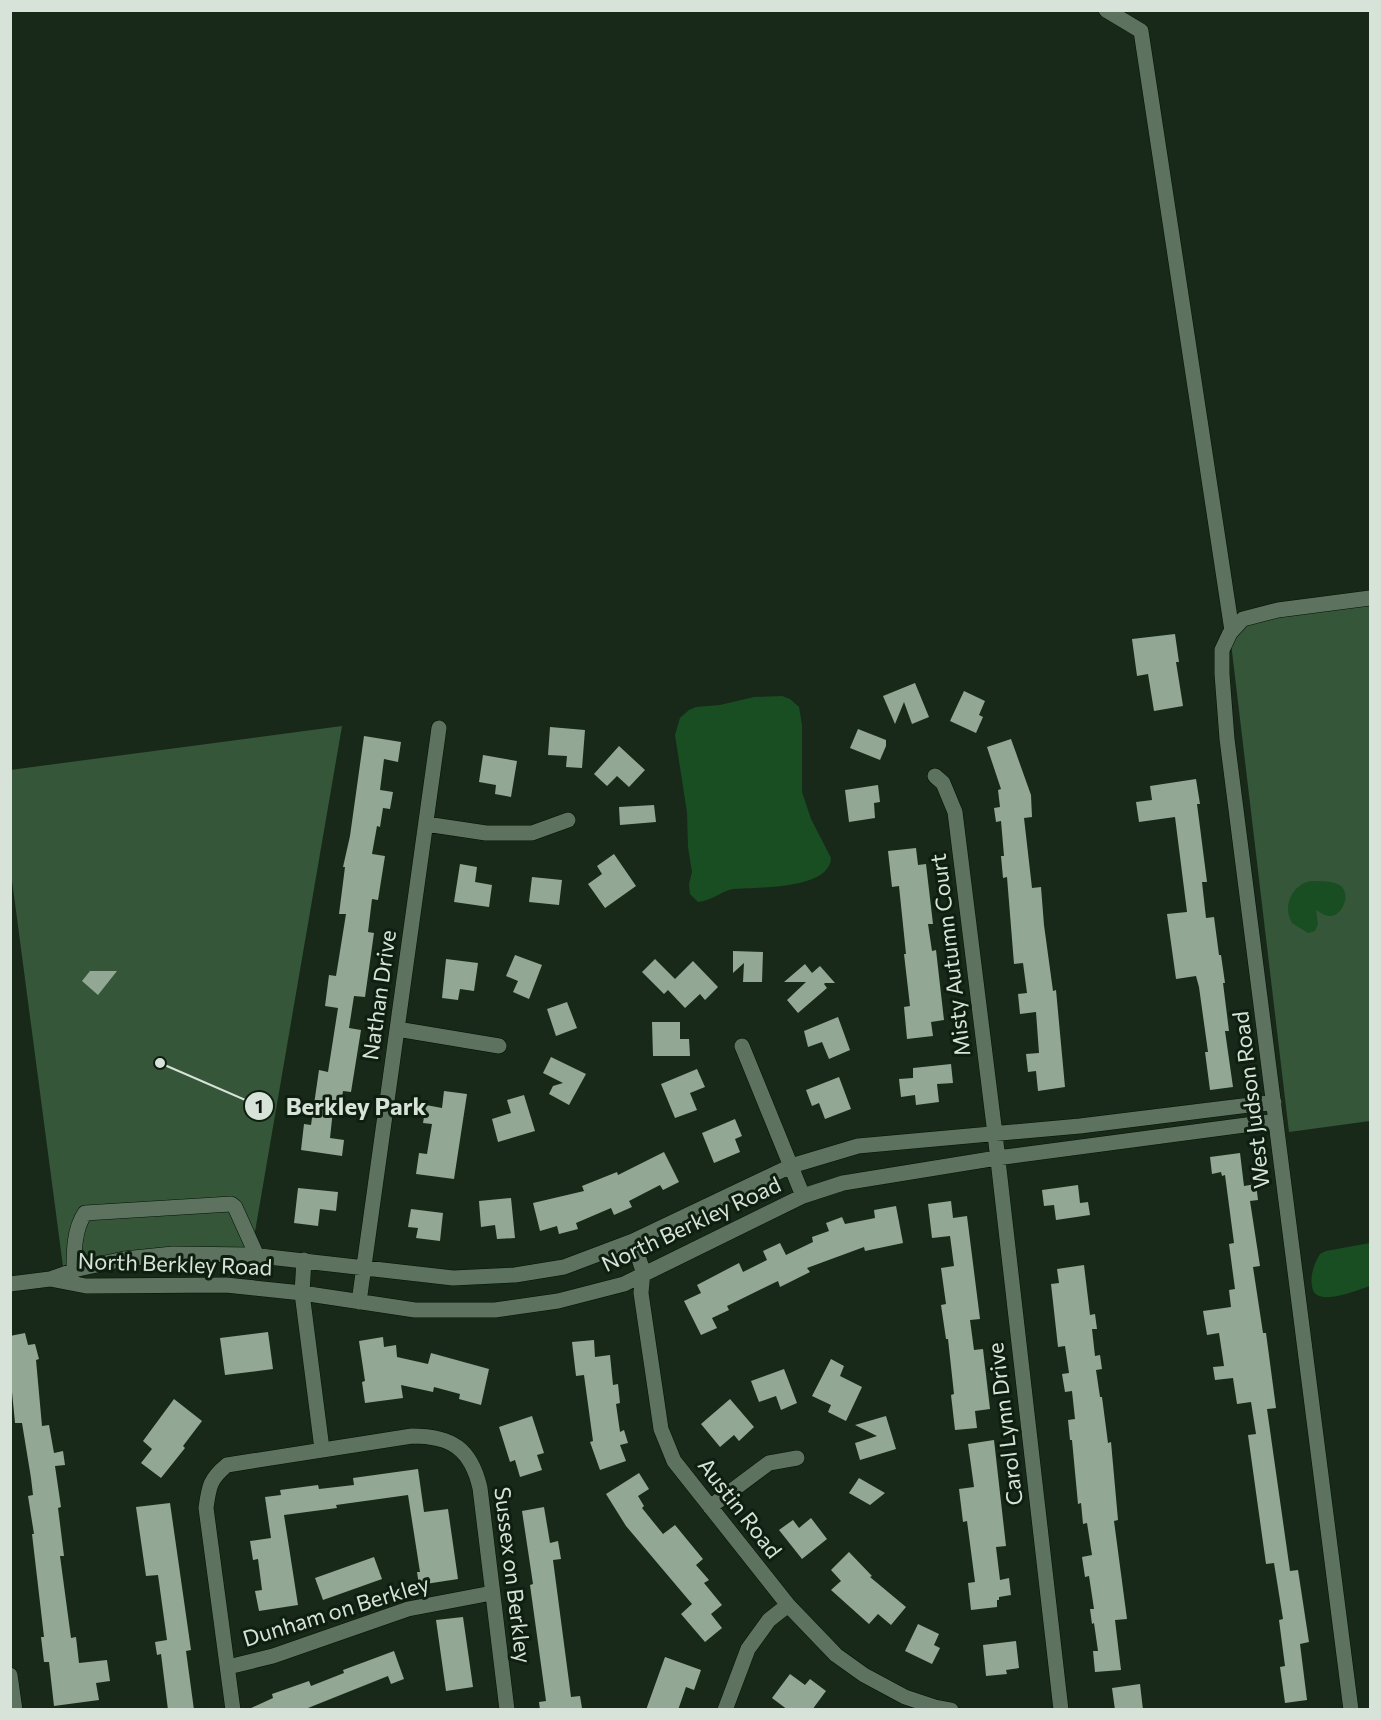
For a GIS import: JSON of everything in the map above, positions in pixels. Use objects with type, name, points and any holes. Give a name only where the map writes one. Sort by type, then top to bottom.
[{"type":"street","points":[[1106,10],[1141,31],[1232,631]]},
{"type":"street","points":[[1232,631],[1243,619],[1278,610],[1371,598]]},
{"type":"street","name":"West Judson Road","points":[[1232,631],[1222,650],[1227,739],[1351,1710]]},
{"type":"street","name":"Nathan Drive","points":[[359,1302],[439,728]]},
{"type":"street","name":"Misty Autumn Court","points":[[935,776],[943,783],[956,812],[995,1134]]},
{"type":"street","points":[[426,824],[486,833],[532,833],[568,820]]},
{"type":"street","points":[[397,1029],[499,1046]]},
{"type":"street","points":[[742,1046],[803,1196]]},
{"type":"street","name":"North Berkley Road","points":[[10,1284],[50,1279],[74,1270],[124,1259],[172,1254],[257,1256],[304,1260],[453,1278],[515,1275],[564,1267],[633,1241],[791,1166],[858,1146],[1080,1126],[1274,1102]]},
{"type":"street","name":"North Berkley Road","points":[[50,1279],[86,1286],[226,1285],[302,1293],[415,1310],[495,1310],[558,1301],[624,1284],[803,1196],[843,1183],[997,1158],[1276,1121]]},
{"type":"street","name":"Carol Lynn Drive","points":[[995,1134],[1061,1710]]},
{"type":"street","points":[[74,1270],[74,1250],[80,1220],[85,1213],[231,1204],[257,1256]]},
{"type":"street","name":"Austin Road","points":[[633,1241],[643,1275],[641,1293],[661,1429],[674,1461],[788,1605],[836,1655],[864,1675],[905,1697],[951,1710]]},
{"type":"street","points":[[304,1260],[302,1293],[322,1449]]},
{"type":"street","name":"Sussex on Berkley","points":[[233,1710],[206,1508],[209,1486],[215,1475],[227,1465],[322,1449],[432,1436],[461,1448],[476,1471],[507,1710]]},
{"type":"street","points":[[710,1507],[769,1463],[797,1458]]},
{"type":"street","name":"Dunham on Berkley","points":[[228,1667],[273,1656],[408,1609],[492,1593]]},
{"type":"street","points":[[725,1710],[748,1649],[769,1620],[788,1605]]},
{"type":"street","points":[[10,1675],[15,1710]]},
{"type":"shaded area","points":[[1370,602],[1370,1121],[1289,1132],[1231,643],[1248,623]]},
{"type":"shaded area","points":[[782,696],[790,699],[799,707],[802,725],[802,792],[811,819],[831,858],[827,868],[818,876],[806,881],[774,887],[733,889],[698,902],[690,894],[689,884],[692,872],[688,847],[687,812],[675,735],[680,718],[696,707],[720,705],[754,697]]},
{"type":"shaded area","points":[[342,726],[251,1255],[216,1254],[64,1274],[11,873],[10,770]]},
{"type":"shaded area","points":[[1310,881],[1327,881],[1342,887],[1345,891],[1345,901],[1341,910],[1333,915],[1325,915],[1316,910],[1318,924],[1315,931],[1308,933],[1292,923],[1288,910],[1290,898],[1294,892],[1298,887]]},
{"type":"shaded area","points":[[1370,1243],[1370,1286],[1337,1296],[1320,1296],[1315,1293],[1312,1286],[1312,1274],[1320,1254]]},
{"type":"building","points":[[1175,634],[1179,662],[1176,662],[1183,706],[1154,711],[1148,674],[1137,676],[1132,639]]},
{"type":"building","points":[[915,683],[929,717],[912,724],[904,702],[895,724],[883,696]]},
{"type":"building","points":[[964,691],[985,701],[979,715],[983,717],[976,733],[950,721]]},
{"type":"building","points":[[550,727],[585,730],[582,768],[566,767],[567,756],[548,755]]},
{"type":"building","points":[[858,729],[886,740],[880,760],[850,748]]},
{"type":"building","points":[[364,736],[401,742],[398,762],[384,759],[380,790],[393,792],[390,809],[383,808],[372,854],[385,856],[378,900],[372,899],[368,932],[374,933],[365,997],[354,996],[349,1028],[361,1030],[351,1092],[343,1091],[340,1111],[333,1110],[330,1138],[344,1140],[342,1156],[301,1150],[304,1124],[311,1125],[319,1070],[328,1072],[338,1008],[325,1006],[329,975],[336,976],[346,914],[339,914],[345,867],[343,867],[350,836]]},
{"type":"building","points":[[1011,739],[1031,795],[1032,817],[1024,818],[1032,888],[1041,887],[1053,991],[1056,990],[1065,1087],[1038,1091],[1036,1071],[1028,1072],[1026,1054],[1039,1053],[1036,1012],[1020,1014],[1018,994],[1027,993],[1023,963],[1014,964],[1007,877],[1003,878],[1001,856],[1004,856],[1001,821],[996,822],[994,808],[1000,807],[998,790],[1001,789],[987,747]]},
{"type":"building","points":[[619,746],[645,770],[629,787],[617,776],[607,786],[594,774]]},
{"type":"building","points":[[483,755],[517,761],[511,797],[495,794],[496,785],[479,782]]},
{"type":"building","points":[[1196,779],[1207,882],[1202,882],[1206,918],[1214,917],[1219,955],[1221,955],[1229,1031],[1225,1031],[1233,1087],[1210,1090],[1205,1052],[1208,1052],[1199,987],[1196,976],[1176,979],[1167,914],[1187,912],[1175,817],[1139,822],[1136,802],[1152,800],[1150,786]]},
{"type":"building","points":[[878,785],[880,802],[874,803],[875,818],[849,822],[845,790]]},
{"type":"building","points":[[654,805],[656,822],[620,825],[619,807]]},
{"type":"building","points":[[916,848],[918,865],[926,864],[933,924],[928,924],[932,951],[936,950],[944,1020],[931,1022],[933,1036],[907,1039],[904,1007],[910,1006],[904,954],[906,954],[899,886],[892,887],[888,851]]},
{"type":"building","points":[[614,854],[636,886],[605,908],[588,884],[602,874],[597,866]]},
{"type":"building","points":[[460,864],[477,867],[475,882],[492,885],[489,907],[454,902]]},
{"type":"building","points":[[532,877],[562,880],[559,905],[529,902]]},
{"type":"building","points":[[733,951],[763,952],[762,982],[743,982],[744,963],[733,973]]},
{"type":"building","points":[[515,955],[542,965],[529,999],[513,992],[518,981],[506,976]]},
{"type":"building","points":[[446,959],[478,963],[474,991],[460,989],[458,1000],[442,998]]},
{"type":"building","points":[[655,959],[675,979],[693,961],[718,987],[705,1000],[700,994],[685,1008],[668,990],[664,994],[642,972]]},
{"type":"building","points":[[805,964],[812,973],[820,966],[835,983],[825,983],[827,988],[798,1013],[787,1000],[806,982],[784,982]]},
{"type":"building","points":[[90,971],[117,971],[98,995],[82,981]]},
{"type":"building","points":[[567,1002],[577,1028],[556,1036],[547,1009]]},
{"type":"building","points":[[838,1017],[850,1050],[829,1059],[822,1042],[808,1047],[804,1031]]},
{"type":"building","points":[[652,1022],[680,1022],[680,1039],[689,1039],[690,1056],[653,1056]]},
{"type":"building","points":[[551,1057],[586,1074],[569,1105],[549,1094],[553,1086],[563,1083],[543,1073]]},
{"type":"building","points":[[951,1064],[953,1083],[937,1084],[939,1102],[916,1105],[915,1095],[901,1097],[899,1079],[913,1078],[913,1068]]},
{"type":"building","points":[[697,1069],[705,1087],[690,1093],[697,1110],[675,1118],[661,1084]]},
{"type":"building","points":[[839,1077],[851,1109],[825,1119],[819,1103],[812,1106],[806,1090]]},
{"type":"building","points":[[444,1091],[467,1094],[454,1179],[416,1174],[419,1153],[427,1154],[432,1124],[423,1123],[426,1105],[442,1108]]},
{"type":"building","points":[[524,1095],[535,1131],[498,1142],[492,1119],[511,1113],[507,1100]]},
{"type":"building","points":[[735,1119],[742,1136],[735,1139],[740,1152],[714,1163],[702,1133]]},
{"type":"building","points":[[664,1152],[679,1182],[663,1190],[660,1185],[629,1201],[632,1207],[614,1215],[611,1208],[576,1223],[578,1229],[559,1234],[557,1226],[540,1231],[533,1203],[584,1191],[582,1186],[617,1172],[618,1175]]},
{"type":"building","points":[[1240,1153],[1244,1186],[1256,1184],[1258,1200],[1250,1201],[1260,1266],[1253,1267],[1263,1333],[1266,1333],[1276,1408],[1267,1409],[1290,1571],[1298,1570],[1309,1642],[1300,1644],[1307,1700],[1285,1703],[1280,1667],[1285,1666],[1279,1620],[1283,1619],[1274,1563],[1266,1564],[1248,1435],[1256,1434],[1251,1402],[1237,1404],[1233,1378],[1215,1380],[1213,1367],[1224,1366],[1219,1333],[1207,1335],[1203,1311],[1231,1307],[1229,1290],[1235,1289],[1229,1244],[1234,1243],[1225,1175],[1222,1176],[1221,1172],[1212,1174],[1210,1157]]},
{"type":"building","points":[[1078,1185],[1080,1203],[1088,1202],[1090,1215],[1056,1220],[1054,1205],[1044,1206],[1042,1190]]},
{"type":"building","points":[[298,1188],[338,1192],[336,1211],[320,1209],[318,1226],[294,1223]]},
{"type":"building","points":[[511,1198],[515,1238],[497,1239],[495,1225],[481,1227],[479,1201]]},
{"type":"building","points":[[951,1201],[953,1218],[967,1216],[980,1319],[970,1320],[974,1350],[983,1349],[990,1409],[975,1411],[977,1428],[955,1430],[948,1339],[946,1339],[941,1305],[946,1304],[941,1268],[954,1266],[950,1236],[932,1238],[928,1204]]},
{"type":"building","points":[[896,1206],[903,1243],[865,1251],[864,1247],[807,1268],[810,1272],[780,1287],[778,1281],[727,1306],[729,1310],[712,1318],[717,1328],[701,1335],[684,1301],[701,1293],[697,1285],[739,1263],[743,1272],[767,1260],[763,1251],[780,1243],[786,1255],[813,1242],[812,1237],[829,1231],[826,1223],[842,1217],[845,1224],[875,1218],[874,1210]]},
{"type":"building","points":[[411,1209],[443,1213],[440,1241],[416,1238],[418,1228],[408,1227]]},
{"type":"building","points":[[1084,1265],[1090,1315],[1095,1314],[1097,1329],[1092,1329],[1095,1356],[1100,1355],[1102,1369],[1096,1370],[1100,1397],[1102,1397],[1108,1443],[1111,1442],[1118,1520],[1114,1521],[1127,1619],[1115,1620],[1121,1670],[1095,1672],[1093,1651],[1098,1651],[1090,1609],[1094,1609],[1089,1576],[1085,1577],[1082,1557],[1092,1555],[1087,1523],[1083,1524],[1081,1503],[1078,1504],[1068,1420],[1075,1419],[1072,1391],[1065,1392],[1062,1374],[1069,1373],[1065,1346],[1058,1347],[1051,1284],[1059,1283],[1057,1269]]},
{"type":"building","points":[[268,1332],[273,1369],[225,1375],[220,1338]]},
{"type":"building","points":[[25,1333],[28,1345],[35,1344],[39,1359],[36,1360],[42,1426],[49,1425],[54,1453],[63,1451],[65,1465],[55,1466],[61,1507],[58,1508],[64,1556],[60,1556],[71,1638],[76,1637],[79,1663],[107,1660],[110,1681],[96,1683],[99,1700],[54,1706],[49,1662],[44,1662],[41,1637],[44,1637],[28,1496],[33,1495],[22,1423],[15,1423],[10,1371],[10,1336]]},
{"type":"building","points":[[383,1337],[384,1347],[396,1345],[397,1357],[428,1364],[431,1353],[489,1369],[481,1405],[459,1399],[460,1394],[434,1387],[433,1392],[401,1385],[403,1398],[365,1403],[362,1382],[365,1381],[359,1341]]},
{"type":"building","points":[[594,1340],[595,1357],[610,1355],[613,1385],[618,1384],[620,1403],[616,1404],[620,1432],[624,1430],[628,1443],[620,1445],[626,1461],[600,1470],[590,1442],[593,1441],[584,1375],[576,1376],[572,1342]]},
{"type":"building","points":[[831,1359],[844,1366],[840,1376],[862,1387],[846,1421],[828,1412],[831,1405],[812,1396]]},
{"type":"building","points":[[784,1369],[797,1403],[781,1410],[776,1396],[759,1402],[751,1381]]},
{"type":"building","points":[[174,1399],[202,1421],[183,1446],[185,1448],[161,1478],[141,1463],[152,1449],[143,1441]]},
{"type":"building","points":[[730,1399],[754,1427],[739,1441],[734,1435],[720,1447],[701,1424]]},
{"type":"building","points":[[532,1416],[544,1453],[537,1455],[542,1470],[520,1477],[515,1460],[510,1462],[499,1427]]},
{"type":"building","points":[[886,1416],[896,1449],[860,1460],[855,1443],[877,1436],[855,1425]]},
{"type":"building","points":[[994,1440],[1006,1546],[996,1547],[1000,1580],[1009,1578],[1011,1595],[999,1597],[997,1607],[971,1610],[968,1583],[975,1582],[967,1521],[963,1522],[959,1489],[974,1487],[968,1444]]},
{"type":"building","points":[[418,1469],[424,1512],[448,1509],[458,1579],[419,1585],[417,1572],[420,1572],[408,1495],[336,1505],[337,1508],[284,1515],[298,1605],[259,1611],[255,1591],[262,1590],[258,1559],[253,1560],[250,1541],[271,1538],[265,1497],[281,1495],[280,1490],[318,1485],[319,1489],[354,1485],[353,1478]]},
{"type":"building","points":[[639,1473],[649,1489],[638,1496],[644,1506],[642,1508],[663,1534],[675,1525],[703,1559],[696,1565],[709,1580],[704,1583],[722,1605],[711,1614],[722,1628],[705,1642],[681,1614],[692,1604],[626,1526],[606,1494]]},
{"type":"building","points":[[859,1478],[885,1493],[870,1505],[849,1493]]},
{"type":"building","points":[[170,1503],[191,1650],[186,1651],[194,1710],[168,1710],[161,1654],[157,1655],[155,1642],[167,1640],[158,1575],[146,1576],[136,1507]]},
{"type":"building","points":[[544,1507],[550,1543],[558,1541],[561,1559],[553,1560],[571,1697],[580,1696],[582,1708],[540,1710],[539,1702],[546,1701],[522,1511]]},
{"type":"building","points":[[811,1518],[827,1539],[802,1559],[779,1530],[793,1520],[799,1528]]},
{"type":"building","points":[[849,1552],[872,1576],[870,1577],[906,1607],[891,1625],[878,1614],[869,1624],[831,1590],[841,1581],[831,1570]]},
{"type":"building","points":[[374,1557],[382,1579],[323,1600],[315,1578]]},
{"type":"building","points":[[463,1617],[473,1687],[446,1691],[436,1620]]},
{"type":"building","points":[[918,1624],[939,1634],[934,1645],[940,1648],[932,1664],[905,1651]]},
{"type":"building","points":[[1016,1641],[1019,1668],[1006,1670],[1007,1674],[986,1676],[983,1645]]},
{"type":"building","points":[[394,1651],[404,1679],[391,1684],[388,1676],[303,1710],[247,1710],[273,1698],[272,1694],[309,1681],[311,1686],[344,1673],[343,1670]]},
{"type":"building","points":[[665,1657],[701,1670],[694,1690],[686,1687],[678,1710],[646,1710]]},
{"type":"building","points":[[790,1674],[805,1685],[810,1679],[826,1691],[812,1710],[788,1710],[772,1698]]},
{"type":"building","points":[[1140,1684],[1143,1710],[1115,1710],[1112,1688]]},
{"type":"place","name":"Berkley Park","points":[[160,1063]]}]
